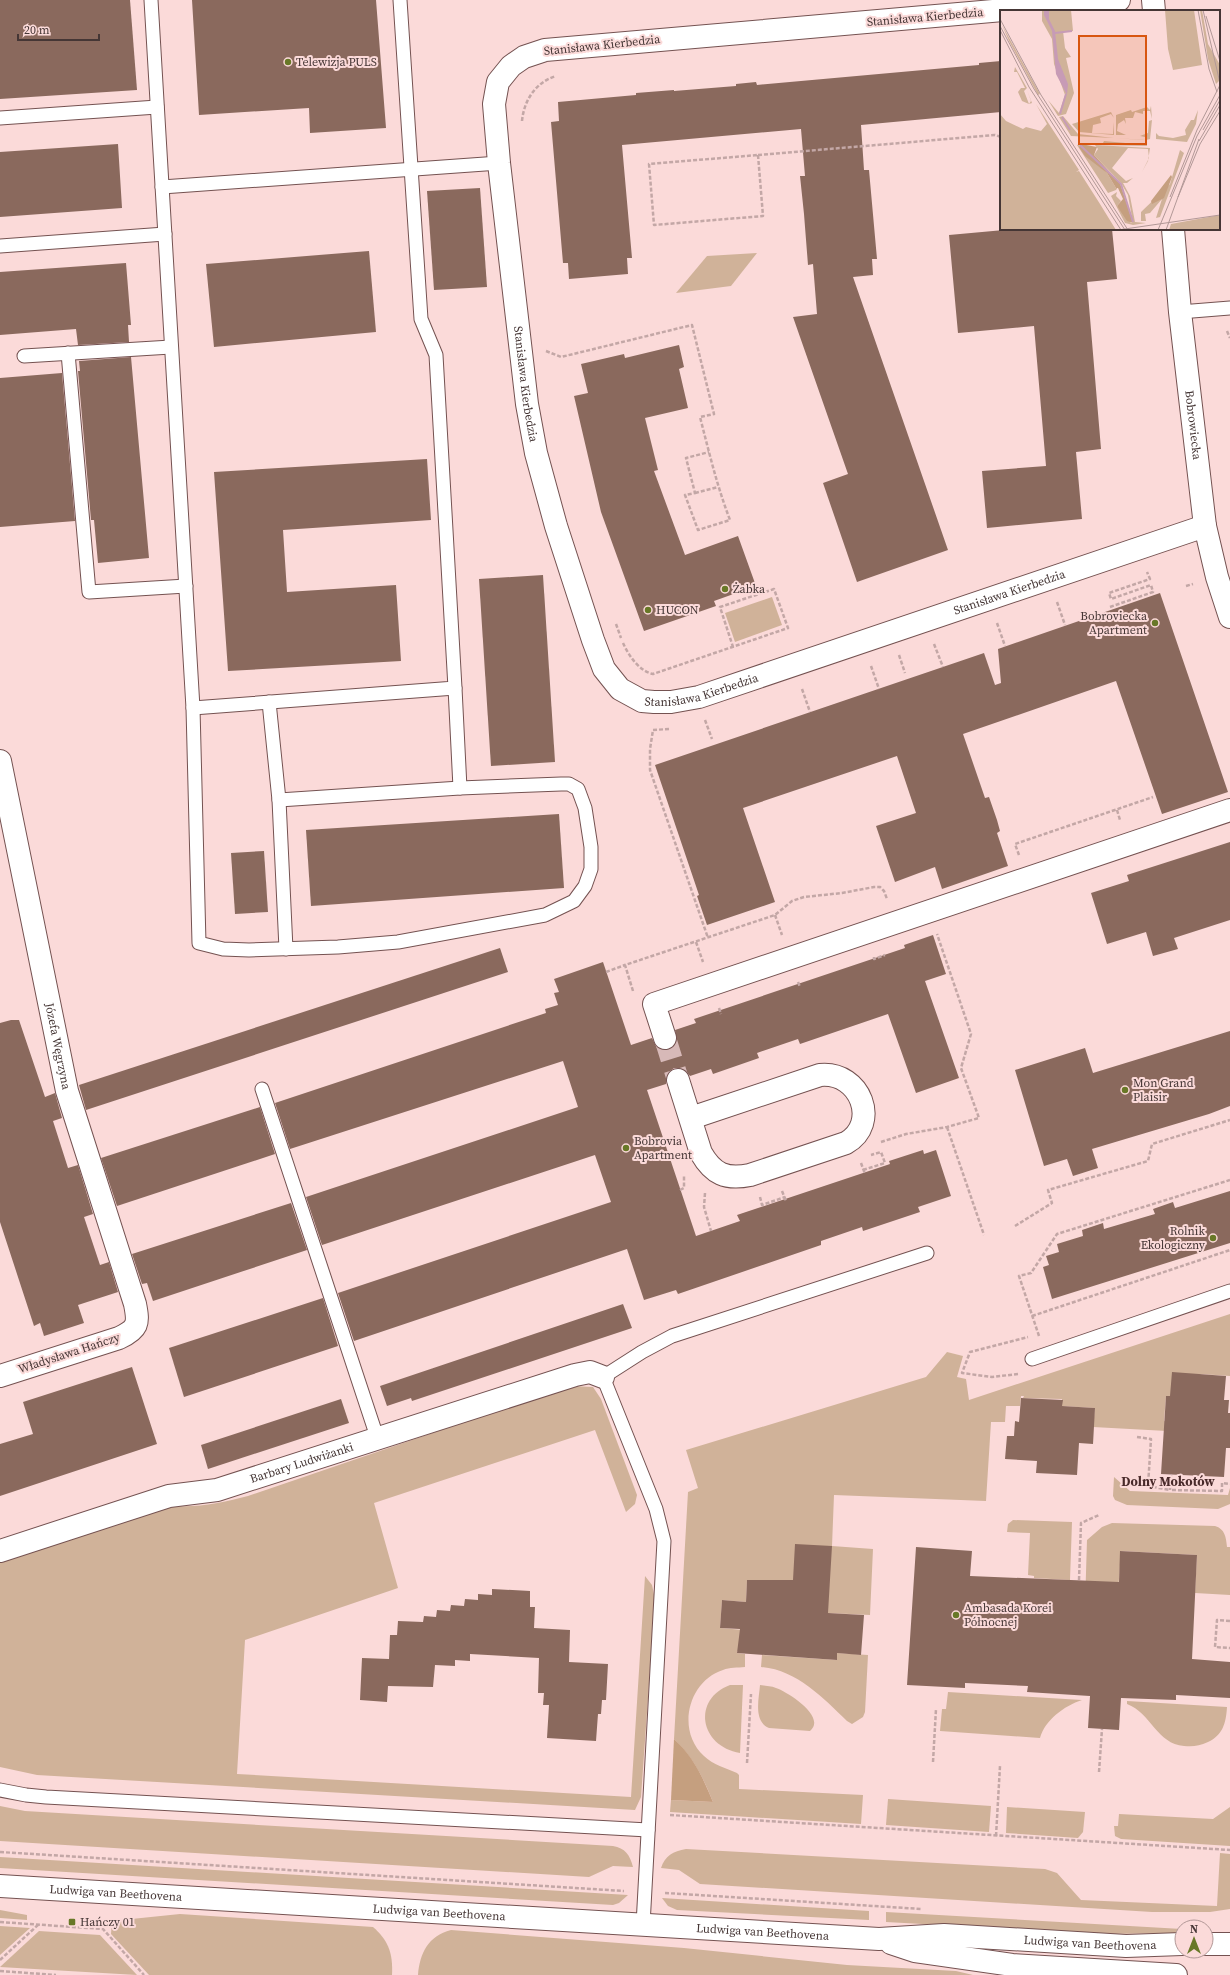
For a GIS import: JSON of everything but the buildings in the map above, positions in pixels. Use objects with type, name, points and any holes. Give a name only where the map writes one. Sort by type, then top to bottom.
[{"type":"street","name":"Stanisława Kierbedzia","points":[[1004,10],[1119,0]]},
{"type":"street","name":"Stanisława Kierbedzia","points":[[1000,10],[545,50],[524,57],[511,66],[498,82],[494,104],[499,163],[527,404],[542,480],[593,640],[604,669],[620,689],[642,701],[671,702],[699,697],[1205,526]]},
{"type":"street","name":"Bobrowiecka","points":[[1173,230],[1180,312],[1205,526],[1217,577],[1230,617]]},
{"type":"street","name":"Józefa Węgrzyna","points":[[0,760],[67,1091],[135,1304],[137,1318],[136,1326]]},
{"type":"street","points":[[665,1038],[654,1004],[1230,810]]},
{"type":"street","points":[[678,1080],[701,1153],[706,1162],[715,1171],[726,1176],[739,1178],[846,1143],[854,1138],[860,1130],[863,1120],[862,1108],[857,1090],[846,1079],[829,1074],[820,1075],[691,1118]]},
{"type":"street","name":"Władysława Hańczy","points":[[0,1376],[119,1338],[130,1332],[136,1326]]},
{"type":"street","name":"Barbary Ludwiżanki","points":[[0,1551],[169,1496],[217,1490],[377,1437],[575,1375],[590,1372],[603,1376]]},
{"type":"street","name":"Ludwiga van Beethovena","points":[[0,1886],[879,1939],[944,1935],[1126,1946],[1174,1944]]},
{"type":"street","name":"Ludwiga van Beethovena","points":[[879,1939],[915,1951],[1012,1965],[1176,1975]]},
{"type":"street","points":[[1214,1944],[1230,1944]]},
{"type":"lane","points":[[151,0],[193,708],[199,943],[224,949],[286,949],[338,947],[398,942],[545,914],[574,901],[585,886],[591,869],[592,847],[585,808],[578,789],[569,784],[460,788],[278,800]]},
{"type":"lane","points":[[400,0],[421,319],[436,355],[460,788]]},
{"type":"lane","points":[[0,118],[157,107]]},
{"type":"lane","points":[[162,187],[499,163]]},
{"type":"lane","points":[[0,246],[165,234]]},
{"type":"lane","points":[[1180,312],[1230,308]]},
{"type":"lane","points":[[24,356],[172,347]]},
{"type":"lane","points":[[68,353],[89,592],[186,586]]},
{"type":"lane","points":[[193,708],[455,688]]},
{"type":"lane","points":[[269,702],[278,800],[286,949]]},
{"type":"lane","points":[[262,1089],[377,1437]]},
{"type":"lane","points":[[643,1925],[664,1541],[656,1509],[603,1376],[642,1352],[672,1336],[927,1253]]},
{"type":"lane","points":[[1032,1358],[1230,1290]]},
{"type":"lane","points":[[0,1790],[46,1797],[648,1830]]},
{"type":"path","points":[[522,123],[527,100],[536,88],[548,78],[562,74]]},
{"type":"path","points":[[758,155],[763,216],[654,225],[649,164],[995,135],[1000,137]]},
{"type":"path","points":[[545,349],[548,352],[561,357],[692,325],[714,414],[700,417],[718,487],[730,520],[698,530],[685,495],[718,487]]},
{"type":"path","points":[[1227,331],[1230,338]]},
{"type":"path","points":[[548,352],[548,359]]},
{"type":"path","points":[[695,493],[686,458],[709,452]]},
{"type":"path","points":[[1110,607],[1154,592],[1151,585],[1111,599],[1109,594],[1150,579],[1146,567]]},
{"type":"path","points":[[1186,586],[1196,583]]},
{"type":"path","points":[[616,623],[624,645],[633,660],[647,672],[654,674],[663,672],[788,628],[774,588],[720,607],[733,647]]},
{"type":"path","points":[[1056,598],[1066,626]]},
{"type":"path","points":[[996,618],[1005,646]]},
{"type":"path","points":[[933,640],[943,667]]},
{"type":"path","points":[[898,652],[905,673]]},
{"type":"path","points":[[869,662],[879,689]]},
{"type":"path","points":[[801,685],[810,712]]},
{"type":"path","points":[[698,720],[705,718],[712,739]]},
{"type":"path","points":[[672,728],[653,730],[650,749],[650,770],[708,938]]},
{"type":"path","points":[[1021,859],[1015,844],[1153,797]]},
{"type":"path","points":[[606,972],[775,915],[792,901],[804,896],[842,893],[880,887],[884,891],[888,903]]},
{"type":"path","points":[[625,965],[635,994]]},
{"type":"path","points":[[1015,1226],[1052,1203],[1048,1190],[1148,1161],[1152,1144],[1230,1120]]},
{"type":"path","points":[[947,1127],[984,1235]]},
{"type":"path","points":[[865,1174],[863,1169],[884,1163],[881,1152],[867,1157]]},
{"type":"path","points":[[1044,1354],[1019,1276],[1031,1273],[1057,1234],[1230,1180]]},
{"type":"path","points":[[706,1187],[704,1207],[711,1231]]},
{"type":"path","points":[[784,1194],[786,1201]]},
{"type":"path","points":[[1032,1316],[1230,1250]]},
{"type":"path","points":[[1137,1437],[1151,1439],[1148,1486],[1170,1490],[1222,1491],[1222,1483],[1230,1484]]},
{"type":"path","points":[[1170,1490],[1171,1474]]},
{"type":"path","points":[[1079,1580],[1081,1523],[1099,1515]]},
{"type":"path","points":[[1230,1621],[1217,1620],[1215,1647],[1230,1648]]},
{"type":"path","points":[[747,1763],[751,1694]]},
{"type":"path","points":[[933,1762],[936,1709]]},
{"type":"path","points":[[1099,1772],[1102,1729]]},
{"type":"path","points":[[996,1836],[1000,1766]]},
{"type":"path","points":[[1094,1842],[1230,1850]]},
{"type":"path","points":[[1226,1849],[1230,1846]]},
{"type":"path","points":[[0,1852],[631,1892]]},
{"type":"path","points":[[0,1922],[103,1930],[144,1975]]},
{"type":"path","points":[[0,1960],[40,1924]]},
{"type":"path","points":[[0,1971],[56,1975]]},
{"type":"shaded area","points":[[757,253],[731,286],[676,293],[707,256]]},
{"type":"shaded area","points":[[772,597],[782,625],[735,642],[725,613]]},
{"type":"shaded area","points":[[1230,1314],[1230,1376],[1201,1374],[1170,1396],[1166,1396],[1164,1421],[1168,1422],[1167,1431],[1093,1427],[1095,1408],[1062,1406],[1062,1399],[1023,1398],[1024,1396],[1021,1396],[1020,1406],[1006,1406],[1005,1422],[991,1422],[986,1501],[834,1495],[832,1546],[873,1549],[870,1615],[828,1613],[793,1589],[747,1580],[746,1602],[722,1600],[720,1628],[744,1630],[743,1651],[737,1651],[737,1653],[745,1654],[745,1667],[726,1669],[711,1676],[701,1685],[694,1695],[688,1721],[690,1734],[695,1746],[711,1762],[737,1773],[739,1775],[739,1789],[863,1795],[861,1824],[670,1812],[671,1800],[713,1802],[697,1768],[687,1753],[674,1739],[688,1492],[698,1488],[686,1450],[926,1377],[947,1352],[963,1356],[957,1377],[966,1379],[969,1400]]},
{"type":"shaded area","points":[[570,1386],[593,1387],[601,1399],[637,1495],[635,1504],[626,1512],[595,1430],[374,1503],[398,1588],[245,1640],[237,1774],[631,1797],[645,1576],[652,1585],[655,1599],[641,1797],[635,1810],[37,1775],[0,1767],[0,1563],[166,1505],[197,1506],[248,1496]]},
{"type":"shaded area","points":[[1114,1477],[1130,1491],[1228,1495],[1230,1488],[1230,1504],[1218,1509],[1127,1505],[1115,1500],[1113,1496]]},
{"type":"shaded area","points":[[1013,1520],[1072,1522],[1070,1580],[1034,1578],[1034,1576],[1028,1575],[1030,1533],[1007,1532],[1008,1524]]},
{"type":"shaded area","points":[[1112,1523],[1218,1527],[1223,1531],[1227,1547],[1230,1547],[1230,1595],[1195,1593],[1197,1555],[1121,1551],[1117,1606],[1085,1605],[1087,1540],[1102,1527]]},
{"type":"shaded area","points":[[837,1653],[868,1655],[865,1712],[863,1717],[852,1724],[798,1679],[774,1669],[761,1667],[762,1655],[837,1660]]},
{"type":"shaded area","points":[[730,1685],[743,1685],[740,1753],[726,1749],[716,1741],[709,1732],[705,1722],[706,1711],[710,1701],[718,1692]]},
{"type":"shaded area","points":[[760,1685],[782,1690],[804,1706],[814,1719],[814,1725],[810,1731],[769,1728],[764,1725],[758,1709]]},
{"type":"shaded area","points":[[948,1692],[1082,1700],[1056,1714],[1046,1725],[1040,1738],[940,1731],[942,1709],[946,1709]]},
{"type":"shaded area","points":[[1127,1701],[1227,1707],[1226,1718],[1223,1728],[1213,1739],[1199,1745],[1184,1746],[1167,1740],[1142,1714],[1127,1704]]},
{"type":"shaded area","points":[[674,1739],[687,1753],[702,1776],[713,1802],[671,1800]]},
{"type":"shaded area","points":[[888,1799],[991,1806],[989,1832],[886,1825]]},
{"type":"shaded area","points":[[0,1806],[25,1811],[613,1846],[624,1850],[633,1867],[613,1866],[589,1877],[0,1841]]},
{"type":"shaded area","points":[[1007,1807],[1085,1812],[1083,1832],[1078,1838],[1006,1833]]},
{"type":"shaded area","points":[[1230,1807],[1230,1846],[1121,1839],[1115,1836],[1114,1826],[1118,1826],[1119,1814],[1213,1819]]},
{"type":"shaded area","points":[[686,1849],[1045,1869],[1057,1873],[1081,1900],[1217,1906],[1220,1853],[1230,1854],[1230,1909],[1210,1912],[1152,1912],[700,1884],[679,1870],[661,1868],[667,1857],[677,1851]]},
{"type":"shaded area","points":[[0,1857],[628,1895],[619,1903],[613,1905],[0,1868]]},
{"type":"shaded area","points":[[662,1898],[869,1911],[869,1920],[677,1910],[668,1906]]},
{"type":"shaded area","points":[[0,1910],[27,1915],[27,1920],[0,1918]]},
{"type":"shaded area","points":[[886,1912],[1174,1929],[1174,1933],[1101,1934],[886,1922]]},
{"type":"shaded area","points":[[180,1914],[373,1927],[383,1937],[389,1948],[392,1961],[392,1975],[149,1975],[111,1934],[112,1921]]},
{"type":"shaded area","points":[[0,1926],[30,1928],[0,1955]]},
{"type":"shaded area","points":[[451,1930],[684,1948],[847,1965],[956,1971],[973,1975],[418,1975],[423,1953],[427,1946],[436,1936]]},
{"type":"shaded area","points":[[39,1931],[100,1935],[137,1975],[0,1967]]},
{"type":"tunnel","points":[[665,1038],[678,1080]]},
{"type":"place","name":"Telewizja PULS","points":[[288,62]]},
{"type":"place","name":"Żabka","points":[[725,589]]},
{"type":"place","name":"HUCON","points":[[648,610]]},
{"type":"place","name":"Bobroviecka Apartment","points":[[1155,623]]},
{"type":"place","name":"Mon Grand Plaisir","points":[[1125,1090]]},
{"type":"place","name":"Bobrovia Apartment","points":[[626,1148]]},
{"type":"place","name":"Rolnik Ekologiczny","points":[[1213,1238]]},
{"type":"place","name":"Ambasada Korei Północnej","points":[[956,1615]]},
{"type":"place","name":"Hańczy 01","points":[[72,1922]]},
{"type":"district","name":"Dolny Mokotów","points":[[1168,1481]]}]
